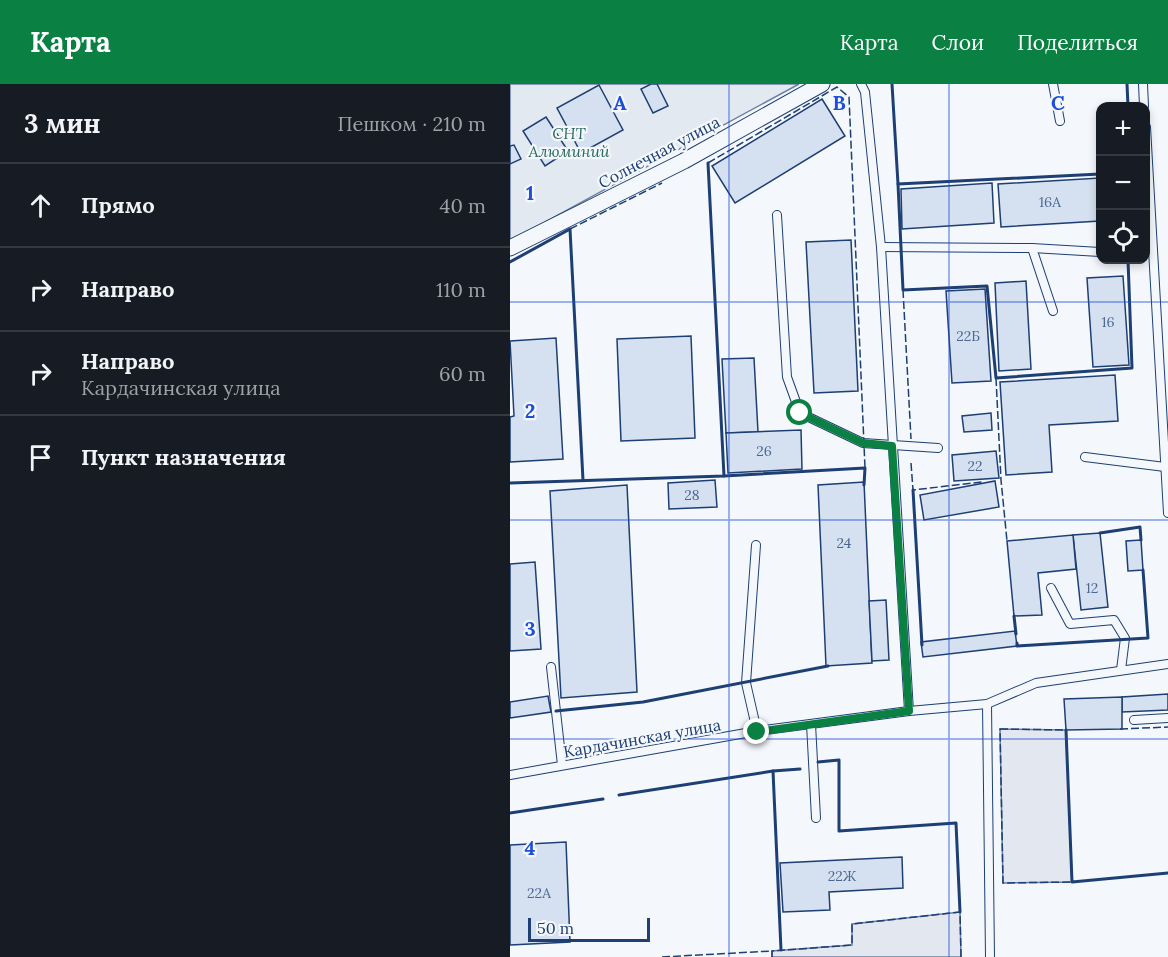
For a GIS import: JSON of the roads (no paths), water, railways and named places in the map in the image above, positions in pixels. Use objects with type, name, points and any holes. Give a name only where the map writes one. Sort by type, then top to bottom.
[{"type":"street","name":"Солнечная улица","points":[[510,248],[684,161],[822,84]]},
{"type":"lane","points":[[861,84],[864,92],[881,247],[909,711]]},
{"type":"lane","points":[[1053,84],[1060,121]]},
{"type":"lane","points":[[1143,84],[1144,102]]},
{"type":"lane","points":[[1147,156],[1148,210]]},
{"type":"lane","points":[[777,215],[787,377],[800,413],[863,443],[938,448]]},
{"type":"lane","points":[[881,247],[1032,248],[1096,252]]},
{"type":"lane","points":[[1032,248],[1053,311]]},
{"type":"lane","points":[[1150,264],[1168,513]]},
{"type":"lane","points":[[1085,457],[1165,467]]},
{"type":"lane","points":[[756,545],[746,683],[757,732]]},
{"type":"lane","points":[[1051,588],[1070,624],[1114,620],[1125,638],[1121,670]]},
{"type":"lane","name":"Кардачинская улица","points":[[510,775],[757,732],[909,711],[987,704],[1036,683],[1168,664]]},
{"type":"lane","points":[[551,667],[562,765]]},
{"type":"lane","points":[[987,704],[990,957]]},
{"type":"lane","points":[[1134,720],[1168,718]]},
{"type":"lane","points":[[811,724],[816,818]]},
{"type":"park label","name":"СНТ Алюминий","points":[[569,142]]}]
